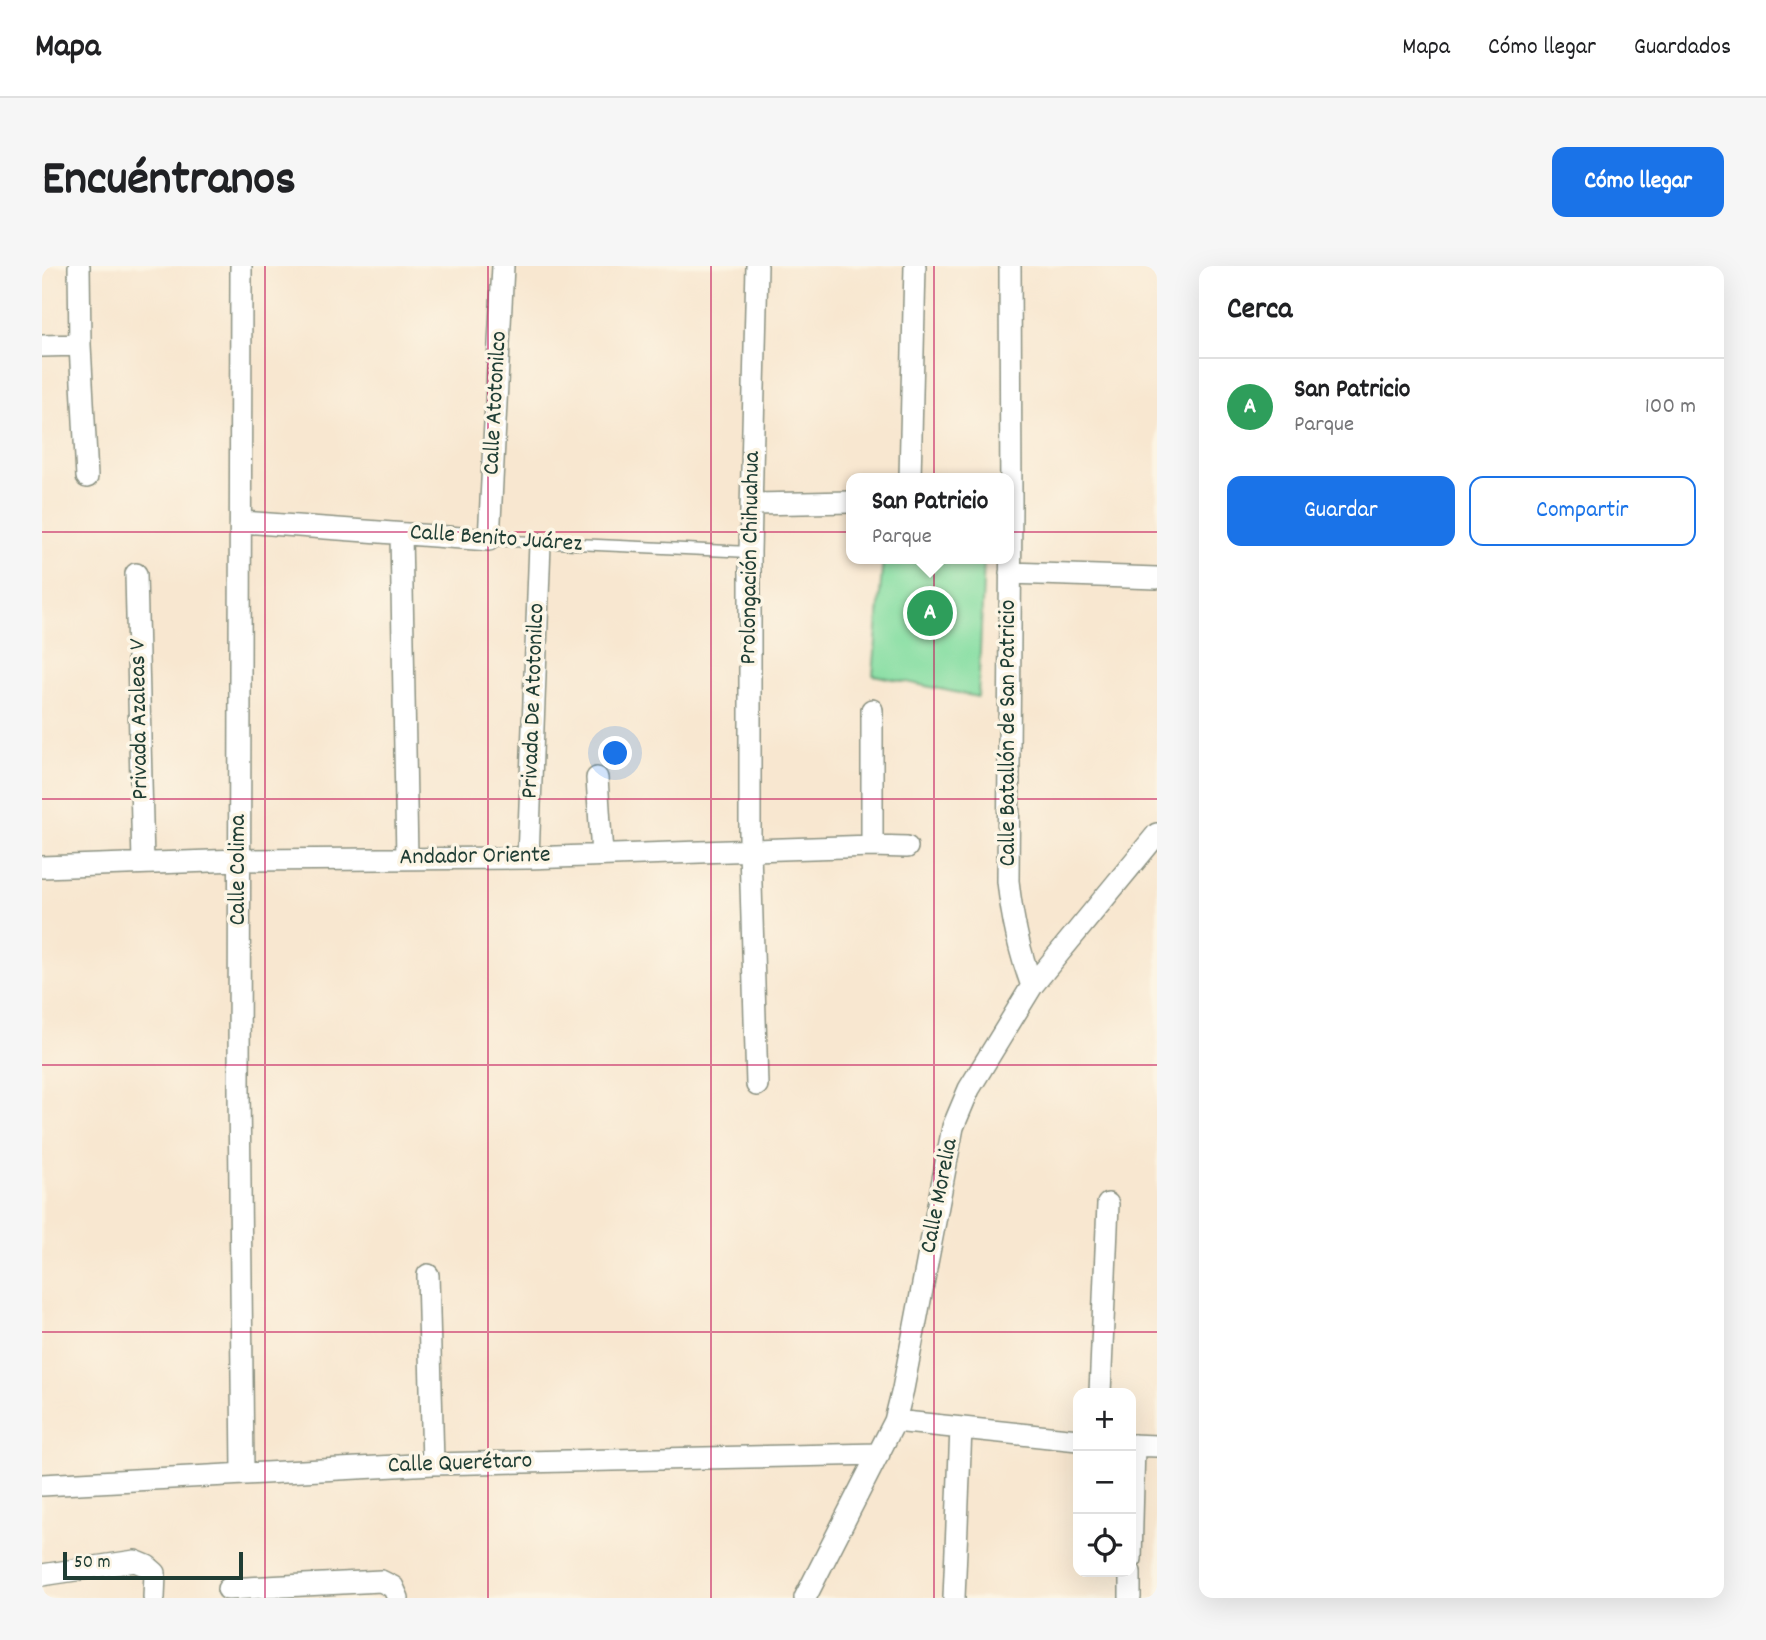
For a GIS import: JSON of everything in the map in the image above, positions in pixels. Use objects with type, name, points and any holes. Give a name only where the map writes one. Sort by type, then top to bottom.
[{"type":"street","points":[[79,266],[87,477]]},
{"type":"street","name":"Calle Colima","points":[[241,266],[239,860],[243,1473]]},
{"type":"street","name":"Calle Atotonilco","points":[[489,540],[503,266]]},
{"type":"street","name":"Prolongación Chihuahua","points":[[757,266],[750,552],[750,850],[757,1084]]},
{"type":"street","points":[[910,473],[915,266]]},
{"type":"street","name":"Calle Batallón de San Patricio","points":[[1010,266],[1010,473]]},
{"type":"street","points":[[42,346],[80,345]]},
{"type":"street","points":[[751,505],[846,502]]},
{"type":"street","name":"Calle Benito Juárez","points":[[242,522],[489,540]]},
{"type":"street","points":[[401,534],[407,858]]},
{"type":"street","name":"Privada De Atotonilco","points":[[528,858],[540,544]]},
{"type":"street","name":"Calle Batallón de San Patricio","points":[[1010,564],[1009,881],[1012,921],[1032,986]]},
{"type":"street","points":[[1010,573],[1157,578]]},
{"type":"street","name":"Privada Azaleas V","points":[[136,574],[143,863]]},
{"type":"street","points":[[872,710],[872,846]]},
{"type":"street","points":[[597,778],[603,855]]},
{"type":"street","name":"Calle Morelia","points":[[805,1598],[895,1421],[953,1126],[969,1089],[1032,986],[1157,834]]},
{"type":"street","name":"Andador Oriente","points":[[42,867],[239,860],[528,858],[907,847]]},
{"type":"street","points":[[1100,1388],[1108,1204]]},
{"type":"street","points":[[428,1276],[433,1464]]},
{"type":"street","points":[[895,1421],[1073,1439]]},
{"type":"street","points":[[954,1598],[961,1428]]},
{"type":"street","points":[[1136,1445],[1157,1446]]},
{"type":"street","points":[[1131,1514],[1132,1451]]},
{"type":"street","name":"Calle Querétaro","points":[[42,1485],[433,1464],[878,1454]]},
{"type":"street","points":[[42,1575],[135,1561],[155,1573],[154,1598]]},
{"type":"street","points":[[1130,1577],[1130,1598]]},
{"type":"street","points":[[228,1589],[381,1581],[393,1587],[398,1598]]},
{"type":"lane","name":"Calle Benito Juárez","points":[[489,540],[750,552]]},
{"type":"green space","points":[[883,564],[984,564],[978,697],[873,675]]},
{"type":"place","name":"San Patricio","points":[[930,613]]}]
